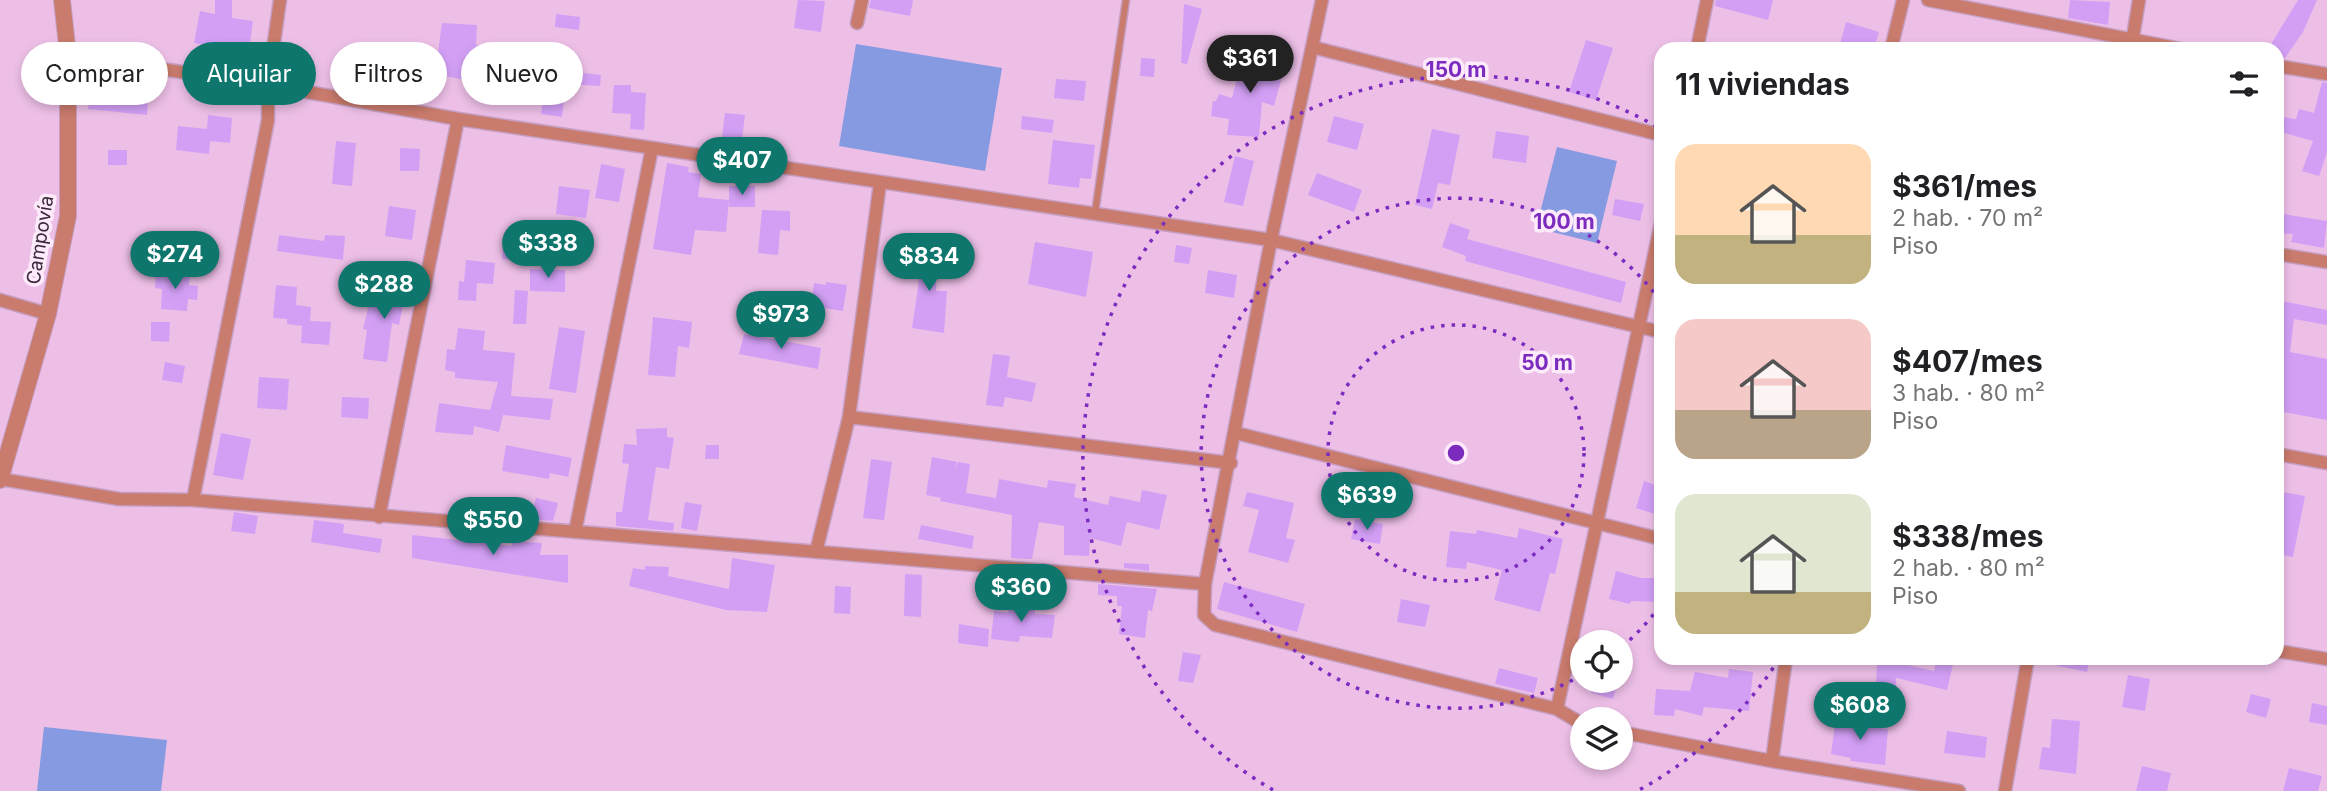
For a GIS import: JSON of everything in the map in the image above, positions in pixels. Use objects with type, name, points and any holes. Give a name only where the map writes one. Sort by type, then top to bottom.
[{"type":"street","name":"Campovía","points":[[62,0],[67,42]]},
{"type":"street","points":[[274,42],[280,0]]},
{"type":"street","points":[[857,23],[862,0]]},
{"type":"street","points":[[1322,0],[1271,240],[1202,610],[1206,618],[1216,625],[1557,709],[1570,717]]},
{"type":"street","points":[[1698,42],[1707,0]]},
{"type":"street","points":[[1893,42],[1903,0]]},
{"type":"street","points":[[1928,0],[2118,42]]},
{"type":"street","points":[[2132,42],[2139,0]]},
{"type":"street","points":[[1312,47],[1654,133]]},
{"type":"street","points":[[2284,66],[2327,74]]},
{"type":"street","points":[[316,94],[458,119],[1271,240],[1654,330]]},
{"type":"street","name":"Campovía","points":[[0,480],[48,314],[68,215],[68,105]]},
{"type":"street","points":[[193,500],[268,120],[268,105]]},
{"type":"street","points":[[379,517],[458,119]]},
{"type":"street","points":[[575,532],[652,148]]},
{"type":"street","points":[[816,552],[849,417],[880,183]]},
{"type":"street","points":[[2284,255],[2327,261]]},
{"type":"street","points":[[1557,709],[1654,257]]},
{"type":"street","points":[[0,300],[48,314]]},
{"type":"street","points":[[849,417],[1231,463]]},
{"type":"street","points":[[1236,433],[1654,537]]},
{"type":"street","points":[[2284,455],[2327,463]]},
{"type":"street","points":[[0,480],[119,499],[193,500],[1205,584]]},
{"type":"street","points":[[2284,652],[2327,659]]},
{"type":"street","points":[[1772,761],[1785,665]]},
{"type":"street","points":[[2005,791],[2027,665]]},
{"type":"street","points":[[1633,734],[1772,761],[1959,791]]},
{"type":"lane","points":[[1095,214],[1126,0]]},
{"type":"shaded area","points":[[856,44],[1002,68],[985,171],[839,146]]},
{"type":"shaded area","points":[[1557,147],[1617,161],[1597,243],[1536,228]]},
{"type":"shaded area","points":[[44,727],[167,740],[161,791],[37,791]]},
{"type":"building","points":[[215,0],[232,0],[232,18],[253,21],[250,42],[194,42],[200,11],[215,14]]},
{"type":"building","points":[[798,0],[825,1],[821,32],[794,28]]},
{"type":"building","points":[[871,0],[913,0],[910,16],[869,8]]},
{"type":"building","points":[[1716,0],[1773,0],[1768,20],[1715,6]]},
{"type":"building","points":[[2070,0],[2110,2],[2108,25],[2068,18]]},
{"type":"building","points":[[2298,0],[2317,0],[2303,32],[2285,58],[2284,42],[2272,42]]},
{"type":"building","points":[[1184,4],[1202,9],[1187,64],[1181,63]]},
{"type":"building","points":[[556,14],[580,17],[579,30],[555,27]]},
{"type":"building","points":[[1846,22],[1879,32],[1876,42],[1841,42]]},
{"type":"building","points":[[442,23],[477,25],[476,42],[461,42],[461,79],[447,76],[447,42],[439,42]]},
{"type":"building","points":[[1263,40],[1279,44],[1270,75],[1282,77],[1274,106],[1262,102],[1259,137],[1227,135],[1229,119],[1211,116],[1213,101],[1216,101],[1219,94],[1232,98],[1240,67],[1255,70]]},
{"type":"building","points":[[1586,40],[1613,48],[1596,100],[1569,92]]},
{"type":"building","points":[[1141,58],[1155,59],[1154,77],[1140,76]]},
{"type":"building","points":[[583,73],[601,75],[600,86],[583,85]]},
{"type":"building","points":[[1056,79],[1086,81],[1084,101],[1054,98]]},
{"type":"building","points":[[2322,82],[2327,83],[2327,152],[2319,176],[2302,171],[2313,141],[2284,133],[2284,117],[2296,119],[2299,109],[2314,113]]},
{"type":"building","points":[[614,85],[631,85],[631,92],[646,93],[644,130],[630,129],[631,114],[612,113]]},
{"type":"building","points":[[89,105],[148,105],[147,115],[88,109]]},
{"type":"building","points":[[542,105],[563,105],[562,117],[541,114]]},
{"type":"building","points":[[725,113],[745,115],[741,148],[721,146]]},
{"type":"building","points":[[208,115],[232,118],[230,143],[210,141],[209,154],[176,150],[178,126],[207,129]]},
{"type":"building","points":[[1022,116],[1054,120],[1052,133],[1021,129]]},
{"type":"building","points":[[1334,116],[1364,124],[1357,150],[1327,142]]},
{"type":"building","points":[[1432,129],[1460,135],[1450,185],[1438,183],[1432,209],[1415,205]]},
{"type":"building","points":[[1496,131],[1529,136],[1526,163],[1492,158]]},
{"type":"building","points":[[1053,140],[1095,145],[1091,179],[1080,178],[1079,188],[1048,184]]},
{"type":"building","points":[[336,141],[356,143],[352,186],[332,184]]},
{"type":"building","points":[[400,148],[420,149],[419,171],[400,171]]},
{"type":"building","points":[[108,150],[127,150],[127,165],[108,165]]},
{"type":"building","points":[[1235,156],[1254,161],[1243,206],[1224,202]]},
{"type":"building","points":[[667,163],[689,167],[688,172],[701,174],[698,197],[729,200],[726,232],[695,230],[691,255],[653,249]]},
{"type":"building","points":[[601,164],[625,169],[619,202],[595,198]]},
{"type":"building","points":[[1317,173],[1362,190],[1354,212],[1308,195]]},
{"type":"building","points":[[559,186],[590,190],[586,218],[556,214]]},
{"type":"building","points":[[729,186],[755,186],[755,207],[729,207]]},
{"type":"building","points":[[1615,199],[1644,204],[1640,221],[1612,215]]},
{"type":"building","points":[[389,206],[416,210],[412,240],[385,236]]},
{"type":"building","points":[[762,210],[790,211],[790,231],[780,230],[778,255],[758,253]]},
{"type":"building","points":[[2284,214],[2327,221],[2324,248],[2291,242],[2293,234],[2284,233]]},
{"type":"building","points":[[1450,223],[1470,230],[1467,239],[1626,282],[1621,303],[1465,261],[1466,256],[1442,247]]},
{"type":"building","points":[[504,232],[518,233],[516,260],[502,259]]},
{"type":"building","points":[[279,235],[324,241],[325,235],[345,236],[343,260],[277,251]]},
{"type":"building","points":[[921,239],[936,241],[936,291],[947,291],[944,333],[912,328]]},
{"type":"building","points":[[1035,242],[1093,252],[1086,297],[1028,284]]},
{"type":"building","points":[[1176,245],[1192,248],[1189,264],[1174,262]]},
{"type":"building","points":[[466,260],[495,263],[493,284],[477,283],[476,301],[458,300],[459,281],[464,282]]},
{"type":"building","points":[[530,269],[565,270],[565,292],[530,291]]},
{"type":"building","points":[[1208,270],[1237,275],[1234,298],[1205,293]]},
{"type":"building","points":[[156,271],[190,277],[189,285],[198,286],[197,300],[188,299],[187,311],[161,309],[162,289],[155,288]]},
{"type":"building","points":[[826,282],[847,285],[843,311],[811,306],[814,283],[826,285]]},
{"type":"building","points":[[276,285],[297,287],[296,305],[311,307],[310,321],[331,322],[329,345],[301,343],[302,326],[287,324],[287,319],[273,318]]},
{"type":"building","points":[[382,286],[411,288],[409,305],[403,304],[399,325],[392,323],[387,362],[363,359],[367,330],[363,329],[370,300],[380,302]]},
{"type":"building","points":[[515,290],[528,291],[526,324],[513,324]]},
{"type":"building","points":[[2284,301],[2327,310],[2327,325],[2294,319],[2290,352],[2327,359],[2327,420],[2284,412]]},
{"type":"building","points":[[653,317],[692,322],[689,348],[678,346],[675,377],[648,375]]},
{"type":"building","points":[[151,322],[170,322],[169,342],[151,341]]},
{"type":"building","points":[[559,327],[585,331],[576,393],[549,389]]},
{"type":"building","points":[[458,328],[485,331],[483,350],[515,353],[511,396],[553,399],[550,420],[503,415],[499,432],[474,426],[473,435],[435,432],[439,403],[490,410],[498,382],[455,378],[455,372],[445,370],[447,349],[455,350]]},
{"type":"building","points":[[744,334],[821,348],[818,369],[739,354]]},
{"type":"building","points":[[993,354],[1010,356],[1007,377],[1036,383],[1032,402],[1005,397],[1003,407],[986,405]]},
{"type":"building","points":[[165,362],[185,366],[182,383],[162,380]]},
{"type":"building","points":[[259,377],[289,379],[287,410],[257,408]]},
{"type":"building","points":[[342,397],[369,398],[368,419],[341,417]]},
{"type":"building","points":[[667,428],[667,437],[674,438],[669,469],[656,467],[648,520],[674,523],[673,531],[616,526],[616,512],[622,512],[629,464],[622,463],[624,444],[637,445],[636,429]]},
{"type":"building","points":[[221,433],[251,439],[243,480],[213,475]]},
{"type":"building","points":[[506,445],[572,458],[568,477],[550,473],[549,479],[502,471]]},
{"type":"building","points":[[706,445],[719,445],[719,459],[705,459]]},
{"type":"building","points":[[932,457],[957,462],[955,471],[958,462],[970,464],[966,493],[996,498],[999,479],[1047,488],[1048,480],[1076,484],[1074,497],[1108,505],[1110,496],[1140,502],[1142,490],[1167,495],[1159,530],[1127,522],[1121,546],[1090,538],[1089,556],[1064,555],[1064,526],[1039,522],[1032,559],[1011,558],[1012,515],[940,501],[941,498],[926,495]]},
{"type":"building","points":[[871,459],[892,462],[884,520],[863,518]]},
{"type":"building","points":[[1644,481],[1654,485],[1654,514],[1636,508]]},
{"type":"building","points":[[1247,492],[1294,503],[1286,538],[1295,540],[1288,563],[1248,552],[1259,510],[1243,506]]},
{"type":"building","points":[[2284,492],[2305,496],[2293,557],[2284,555]]},
{"type":"building","points":[[536,498],[558,503],[553,521],[530,519]]},
{"type":"building","points":[[685,502],[702,505],[697,531],[681,528]]},
{"type":"building","points":[[234,512],[258,516],[255,534],[231,531]]},
{"type":"building","points":[[1355,519],[1383,524],[1380,544],[1351,539]]},
{"type":"building","points":[[314,520],[344,524],[343,533],[382,539],[380,553],[311,542]]},
{"type":"building","points":[[921,525],[974,536],[972,549],[918,539]]},
{"type":"building","points":[[1519,528],[1563,539],[1555,574],[1550,573],[1540,612],[1494,600],[1502,570],[1467,562],[1466,569],[1446,567],[1450,531],[1476,534],[1477,530],[1517,538]]},
{"type":"building","points":[[412,535],[512,546],[512,541],[542,543],[540,555],[568,555],[568,583],[412,558]]},
{"type":"building","points":[[732,558],[775,565],[767,612],[726,610],[629,586],[633,568],[645,570],[645,566],[669,567],[668,576],[729,589]]},
{"type":"building","points":[[1124,563],[1149,564],[1149,571],[1124,568]]},
{"type":"building","points":[[1616,571],[1641,578],[1654,578],[1654,602],[1631,601],[1630,604],[1609,599]]},
{"type":"building","points":[[905,574],[922,575],[921,617],[904,616]]},
{"type":"building","points":[[1224,582],[1305,604],[1297,632],[1217,609]]},
{"type":"building","points":[[1098,584],[1157,589],[1152,611],[1148,610],[1145,638],[1119,634],[1122,606],[1117,606],[1117,596],[1098,595]]},
{"type":"building","points":[[835,586],[851,587],[850,614],[834,613]]},
{"type":"building","points":[[1401,599],[1430,605],[1425,627],[1397,622]]},
{"type":"building","points":[[1008,603],[1035,605],[1035,614],[1055,615],[1052,638],[1020,636],[1019,642],[991,639],[994,611],[1008,613]]},
{"type":"building","points":[[959,624],[989,629],[988,647],[958,643]]},
{"type":"building","points":[[1183,652],[1201,655],[1193,683],[1178,681]]},
{"type":"building","points":[[1877,665],[1908,665],[1934,671],[1935,665],[1953,665],[1947,690],[1896,678],[1896,697],[1876,696]]},
{"type":"building","points":[[2054,665],[2088,665],[2087,672]]},
{"type":"building","points":[[1499,668],[1538,678],[1534,693],[1495,684]]},
{"type":"building","points":[[1729,669],[1753,672],[1749,711],[1704,707],[1702,716],[1675,709],[1674,716],[1654,715],[1656,689],[1690,691],[1695,672],[1728,678]]},
{"type":"building","points":[[2128,675],[2150,679],[2145,711],[2122,707]]},
{"type":"building","points":[[1591,693],[1615,693],[1613,699]]},
{"type":"building","points":[[2251,694],[2271,699],[2266,718],[2246,712]]},
{"type":"building","points":[[2312,703],[2327,706],[2327,725],[2309,722]]},
{"type":"building","points":[[1836,717],[1858,720],[1857,726],[1888,729],[1885,765],[1850,761],[1851,758],[1831,754]]},
{"type":"building","points":[[2052,719],[2080,721],[2076,774],[2039,769],[2042,747],[2050,748]]},
{"type":"building","points":[[1947,731],[1987,737],[1985,758],[1944,753]]},
{"type":"building","points":[[2142,766],[2171,773],[2167,791],[2136,791]]},
{"type":"building","points":[[2289,768],[2322,776],[2318,791],[2283,791]]}]
